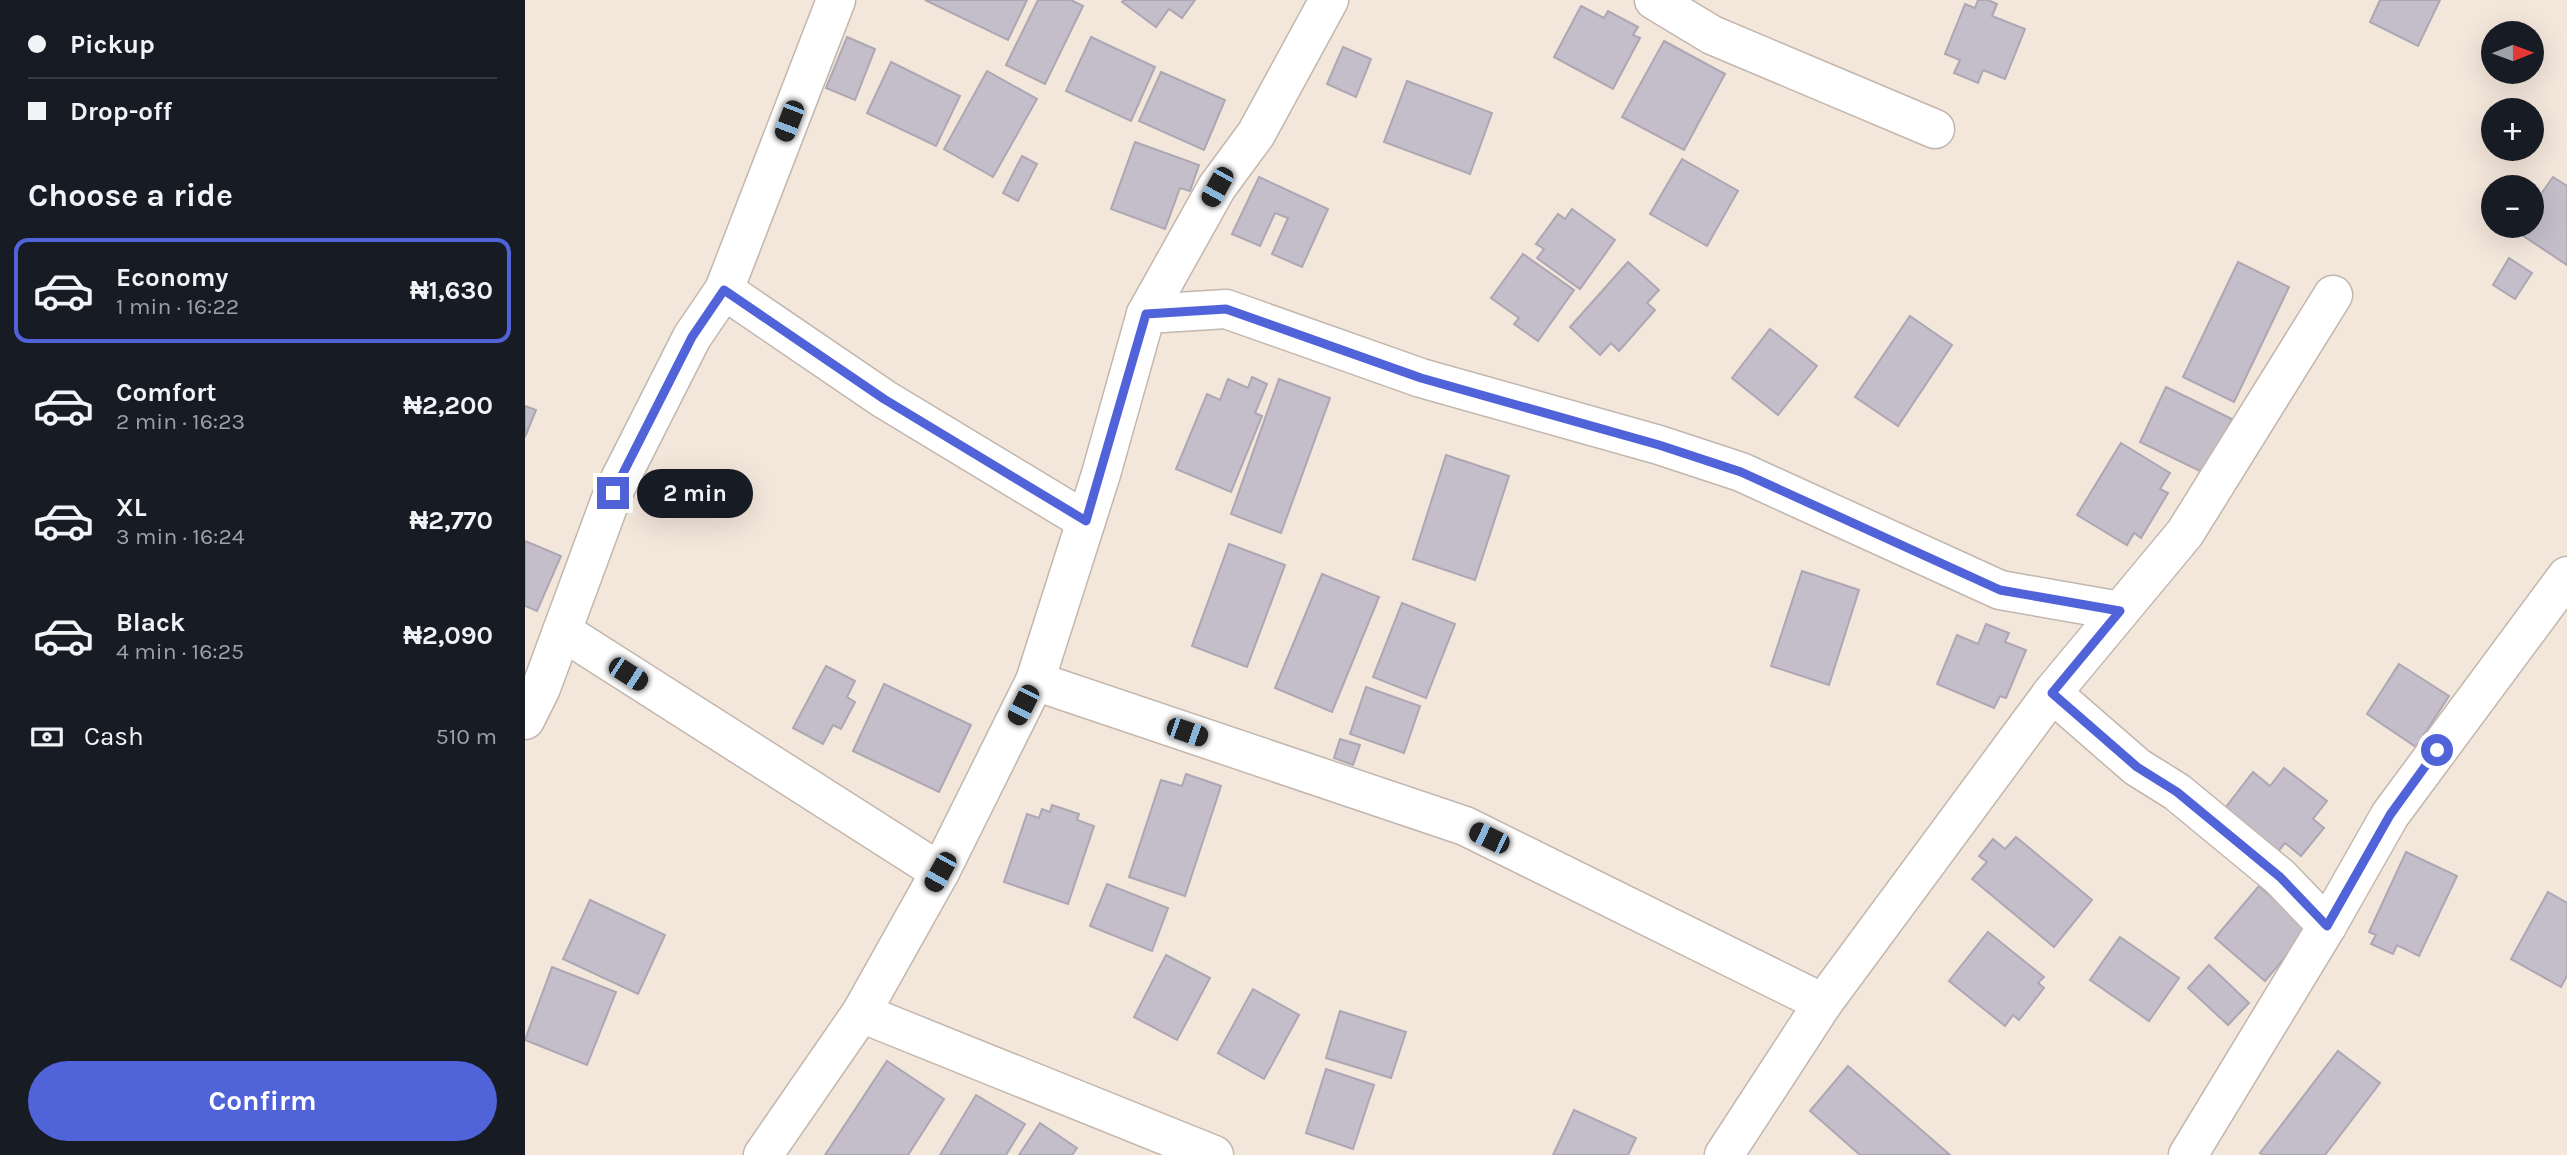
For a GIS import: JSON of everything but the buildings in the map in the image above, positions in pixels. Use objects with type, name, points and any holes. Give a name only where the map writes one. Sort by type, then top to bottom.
[{"type":"street","points":[[525,720],[541,688],[613,493],[692,337],[724,290],[836,0]]},
{"type":"street","points":[[763,1155],[862,1013],[940,872],[1035,681],[1086,521],[1146,314],[1217,187],[1256,134],[1329,0]]},
{"type":"street","points":[[1654,0],[1712,35],[1935,129]]},
{"type":"street","points":[[724,290],[884,399],[1086,521]]},
{"type":"street","points":[[1724,1155],[1823,1003],[2052,693],[2185,533],[2333,295]]},
{"type":"street","points":[[1146,314],[1226,309],[1421,378],[1659,445],[1741,472],[2000,590],[2120,611]]},
{"type":"street","points":[[2188,1155],[2327,926],[2390,815],[2566,579]]},
{"type":"street","points":[[562,631],[940,872]]},
{"type":"street","points":[[1035,681],[1465,826],[1823,1003]]},
{"type":"street","points":[[2052,693],[2137,767],[2177,792],[2280,877],[2327,926]]},
{"type":"street","points":[[862,1013],[1213,1155]]},
{"type":"route","points":[[613,493],[692,337],[724,290],[884,399],[1086,521],[1146,314],[1226,309],[1421,378],[1659,445],[1741,472],[2000,590],[2120,611],[2052,693],[2137,767],[2177,792],[2280,877],[2327,926],[2390,815],[2437,750]]}]
